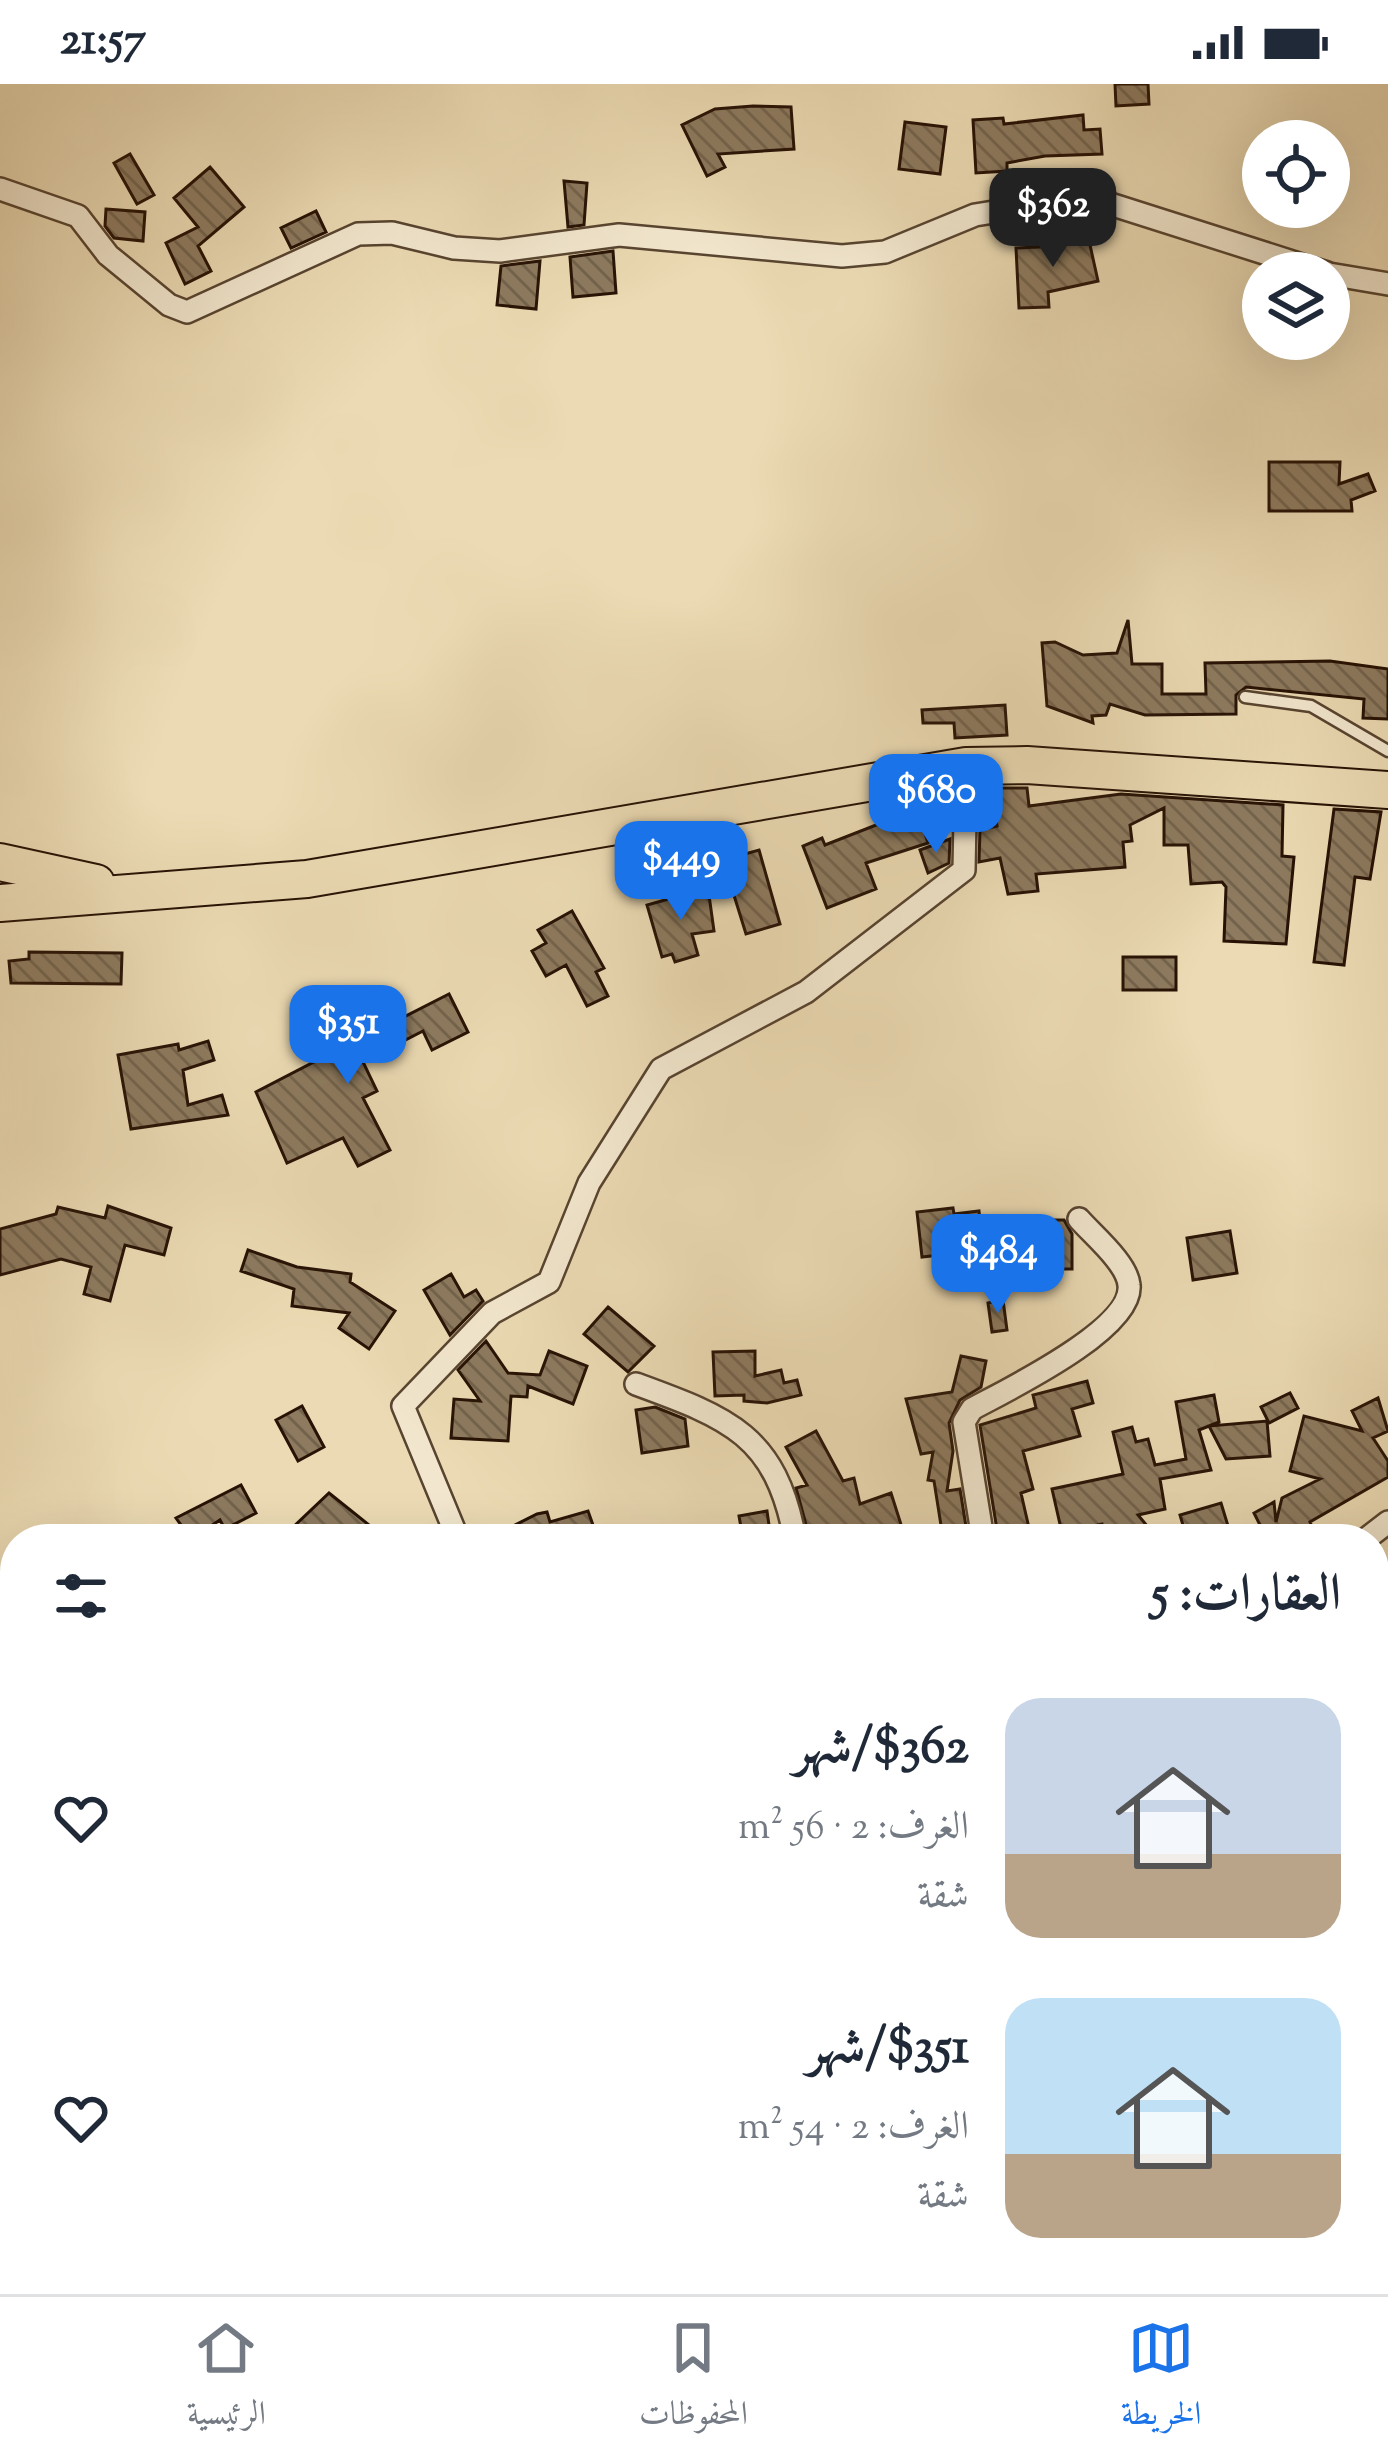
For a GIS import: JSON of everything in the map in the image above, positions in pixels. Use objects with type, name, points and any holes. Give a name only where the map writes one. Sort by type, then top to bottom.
[{"type":"main road","points":[[0,903],[307,879],[966,766],[1027,765],[1388,790]]},
{"type":"main road","points":[[0,862],[135,891]]},
{"type":"street","points":[[0,189],[78,217],[108,255],[169,305],[187,312],[358,234],[392,233],[454,248],[500,251],[620,235],[842,256],[885,252],[975,215],[1056,202],[1111,203],[1263,252]]},
{"type":"street","points":[[1350,277],[1388,284]]},
{"type":"street","points":[[452,1524],[403,1406],[492,1313],[549,1282],[589,1183],[661,1069],[806,992],[964,870],[966,766]]},
{"type":"street","points":[[981,1524],[964,1422],[973,1409],[1054,1364],[1117,1317],[1130,1291],[1127,1276],[1079,1219]]},
{"type":"street","points":[[636,1384],[705,1409],[767,1455],[788,1496],[793,1524]]},
{"type":"lane","points":[[1245,697],[1311,706],[1388,751]]},
{"type":"building","points":[[1115,84],[1148,84],[1149,104],[1116,106]]},
{"type":"building","points":[[791,107],[794,149],[718,154],[725,167],[707,176],[682,125],[715,109]]},
{"type":"building","points":[[1083,115],[1084,130],[1100,129],[1102,154],[1045,156],[1007,163],[1007,171],[976,173],[973,120],[1003,118],[1004,124]]},
{"type":"building","points":[[905,122],[946,127],[940,174],[899,169]]},
{"type":"building","points":[[130,154],[154,195],[137,204],[114,163]]},
{"type":"building","points":[[210,167],[244,207],[198,246],[211,271],[185,284],[166,243],[198,227],[174,198]]},
{"type":"building","points":[[564,181],[587,183],[584,225],[568,227]]},
{"type":"building","points":[[106,209],[145,212],[143,241],[114,238],[105,226]]},
{"type":"building","points":[[316,211],[326,232],[291,248],[281,228]]},
{"type":"building","points":[[1088,236],[1098,281],[1048,292],[1049,307],[1019,308],[1016,248],[1061,246],[1060,241]]},
{"type":"building","points":[[613,251],[616,293],[573,297],[570,257]]},
{"type":"building","points":[[540,261],[536,309],[497,305],[501,266]]},
{"type":"building","points":[[1269,462],[1340,462],[1339,484],[1368,474],[1375,491],[1351,500],[1352,511],[1269,511]]},
{"type":"building","points":[[1128,620],[1132,664],[1162,664],[1162,694],[1206,694],[1205,663],[1330,661],[1388,669],[1388,719],[1363,718],[1364,699],[1246,687],[1236,695],[1236,714],[1145,715],[1110,704],[1106,715],[1092,716],[1093,723],[1047,706],[1042,643],[1055,642],[1083,655],[1117,653]]},
{"type":"building","points":[[1005,705],[1007,735],[955,738],[954,723],[923,723],[922,710]]},
{"type":"building","points":[[993,788],[1027,788],[1029,806],[1121,794],[1283,805],[1282,856],[1294,857],[1286,944],[1224,941],[1226,887],[1222,882],[1191,884],[1188,845],[1164,845],[1164,808],[1130,825],[1132,841],[1123,842],[1125,867],[1036,874],[1038,891],[1008,894],[1000,858],[979,862],[980,830],[997,826]]},
{"type":"building","points":[[917,809],[928,843],[866,863],[876,889],[827,908],[803,846],[822,838],[825,845]]},
{"type":"building","points":[[1334,809],[1381,812],[1370,879],[1355,877],[1344,965],[1314,962]]},
{"type":"building","points":[[950,839],[949,863],[928,873],[920,850]]},
{"type":"building","points":[[759,850],[780,924],[746,934],[723,860]]},
{"type":"building","points":[[708,888],[714,931],[692,934],[698,955],[675,962],[672,954],[662,957],[647,905]]},
{"type":"building","points":[[572,911],[604,968],[596,972],[608,996],[587,1006],[566,965],[546,976],[532,951],[546,943],[538,930]]},
{"type":"building","points":[[29,952],[122,953],[121,984],[11,983],[9,961],[29,959]]},
{"type":"building","points":[[1123,957],[1176,957],[1176,990],[1123,990]]},
{"type":"building","points":[[449,994],[468,1032],[432,1050],[423,1031],[363,1062],[377,1091],[363,1098],[390,1150],[358,1166],[343,1138],[287,1163],[256,1092],[358,1039],[355,1032],[392,1013],[396,1021]]},
{"type":"building","points":[[208,1041],[214,1060],[183,1070],[188,1105],[222,1095],[228,1115],[131,1129],[118,1055],[178,1044],[179,1050]]},
{"type":"building","points":[[108,1206],[171,1228],[164,1255],[125,1245],[110,1301],[84,1294],[91,1267],[61,1259],[0,1275],[0,1229],[56,1214],[58,1207],[105,1218]]},
{"type":"building","points":[[953,1208],[954,1214],[979,1211],[981,1229],[956,1232],[958,1253],[922,1257],[917,1212]]},
{"type":"building","points":[[1018,1220],[1064,1220],[1072,1234],[1072,1269],[1044,1269],[1044,1255],[1018,1255]]},
{"type":"building","points":[[1230,1231],[1237,1273],[1193,1280],[1187,1238]]},
{"type":"building","points":[[248,1250],[297,1267],[351,1274],[350,1282],[395,1311],[369,1349],[339,1328],[349,1313],[292,1306],[294,1289],[241,1271]]},
{"type":"building","points":[[451,1274],[464,1297],[476,1290],[483,1301],[450,1335],[424,1290]]},
{"type":"building","points":[[1003,1300],[1007,1330],[992,1332],[988,1303]]},
{"type":"building","points":[[608,1307],[654,1346],[628,1372],[584,1334]]},
{"type":"building","points":[[486,1341],[508,1373],[540,1375],[549,1351],[587,1366],[573,1404],[528,1386],[527,1397],[511,1396],[508,1441],[451,1438],[454,1399],[480,1401],[458,1370]]},
{"type":"building","points":[[755,1351],[755,1376],[781,1370],[784,1383],[797,1380],[801,1395],[767,1403],[744,1401],[744,1395],[715,1396],[713,1352]]},
{"type":"building","points":[[961,1356],[986,1361],[981,1387],[960,1400],[949,1423],[953,1451],[947,1491],[960,1489],[966,1524],[941,1524],[934,1481],[928,1480],[933,1452],[921,1454],[906,1399],[952,1392]]},
{"type":"building","points":[[1087,1381],[1093,1403],[1072,1409],[1080,1436],[1023,1451],[1033,1489],[1021,1493],[1028,1524],[996,1524],[980,1425],[1036,1408],[1033,1395]]},
{"type":"building","points":[[1290,1393],[1298,1408],[1269,1423],[1261,1407]]},
{"type":"building","points":[[1214,1395],[1219,1422],[1199,1430],[1211,1470],[1160,1479],[1165,1509],[1138,1515],[1146,1524],[1060,1524],[1052,1489],[1123,1474],[1113,1432],[1132,1427],[1136,1442],[1148,1439],[1155,1465],[1186,1459],[1176,1402]]},
{"type":"building","points":[[1378,1398],[1388,1431],[1373,1438],[1388,1461],[1388,1477],[1311,1524],[1260,1524],[1254,1513],[1274,1502],[1276,1522],[1282,1498],[1320,1479],[1290,1471],[1304,1416],[1362,1431],[1352,1411]]},
{"type":"building","points":[[302,1406],[324,1447],[298,1461],[276,1420]]},
{"type":"building","points":[[655,1407],[685,1419],[688,1446],[642,1453],[636,1410]]},
{"type":"building","points":[[1267,1421],[1270,1456],[1226,1459],[1209,1426]]},
{"type":"building","points":[[816,1431],[843,1481],[854,1478],[860,1504],[891,1493],[901,1524],[806,1524],[796,1488],[807,1485],[786,1447]]},
{"type":"building","points":[[241,1485],[256,1513],[235,1524],[220,1520],[180,1524],[176,1518]]},
{"type":"building","points":[[329,1493],[368,1524],[296,1524]]},
{"type":"building","points":[[1221,1503],[1227,1524],[1183,1524],[1180,1515]]},
{"type":"building","points":[[588,1511],[593,1524],[517,1524],[547,1512],[550,1522]]},
{"type":"building","points":[[767,1511],[769,1524],[740,1524],[739,1516]]}]
